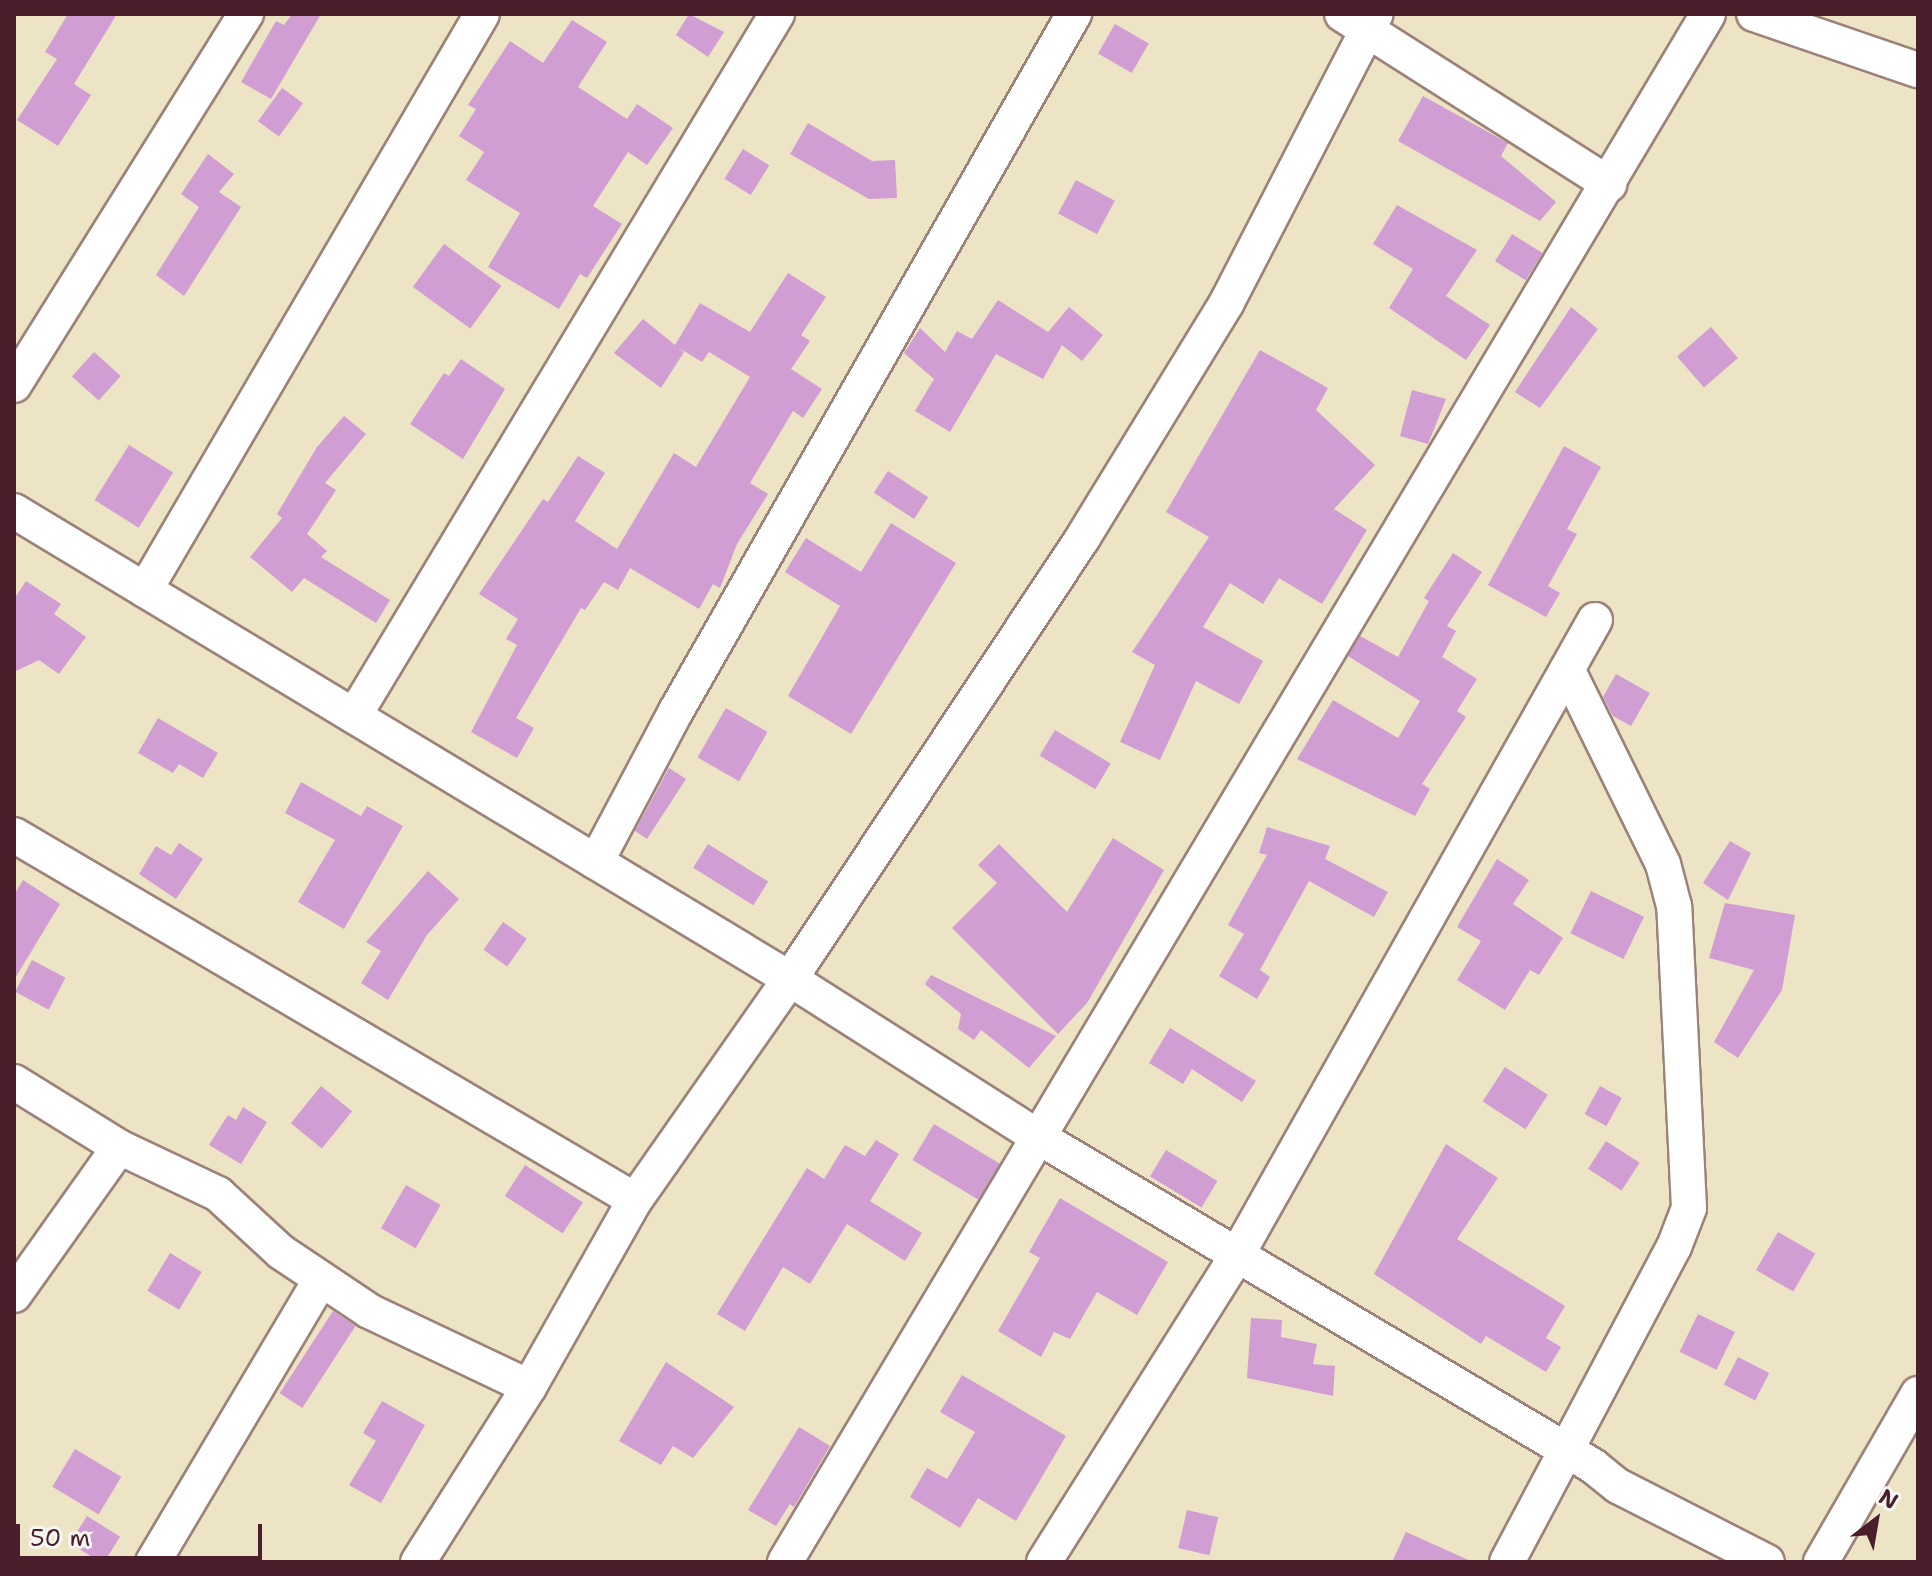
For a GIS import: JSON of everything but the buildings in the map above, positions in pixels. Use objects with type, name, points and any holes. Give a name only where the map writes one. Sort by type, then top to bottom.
[{"type":"street","points":[[14,385],[246,14]]},
{"type":"street","points":[[145,590],[482,14]]},
{"type":"street","points":[[354,716],[777,14]]},
{"type":"street","points":[[596,862],[676,711],[1074,14]]},
{"type":"street","points":[[785,1562],[1708,14]]},
{"type":"street","points":[[1754,14],[1918,70]]},
{"type":"street","points":[[418,1562],[529,1387],[635,1200],[790,979],[1082,539],[1226,304],[1362,19],[1609,184]]},
{"type":"street","points":[[14,511],[790,979],[1040,1138],[1567,1451],[1618,1486],[1767,1562]]},
{"type":"street","points":[[1044,1562],[1237,1255],[1595,620]]},
{"type":"street","points":[[1507,1562],[1674,1247],[1689,1208],[1690,1175],[1674,906],[1663,864],[1567,669]]},
{"type":"street","points":[[14,835],[635,1200]]},
{"type":"street","points":[[14,1082],[119,1147],[218,1194],[320,1281],[369,1311],[529,1387]]},
{"type":"street","points":[[14,1295],[119,1147]]},
{"type":"street","points":[[153,1562],[320,1281]]},
{"type":"street","points":[[1821,1562],[1918,1394]]}]
